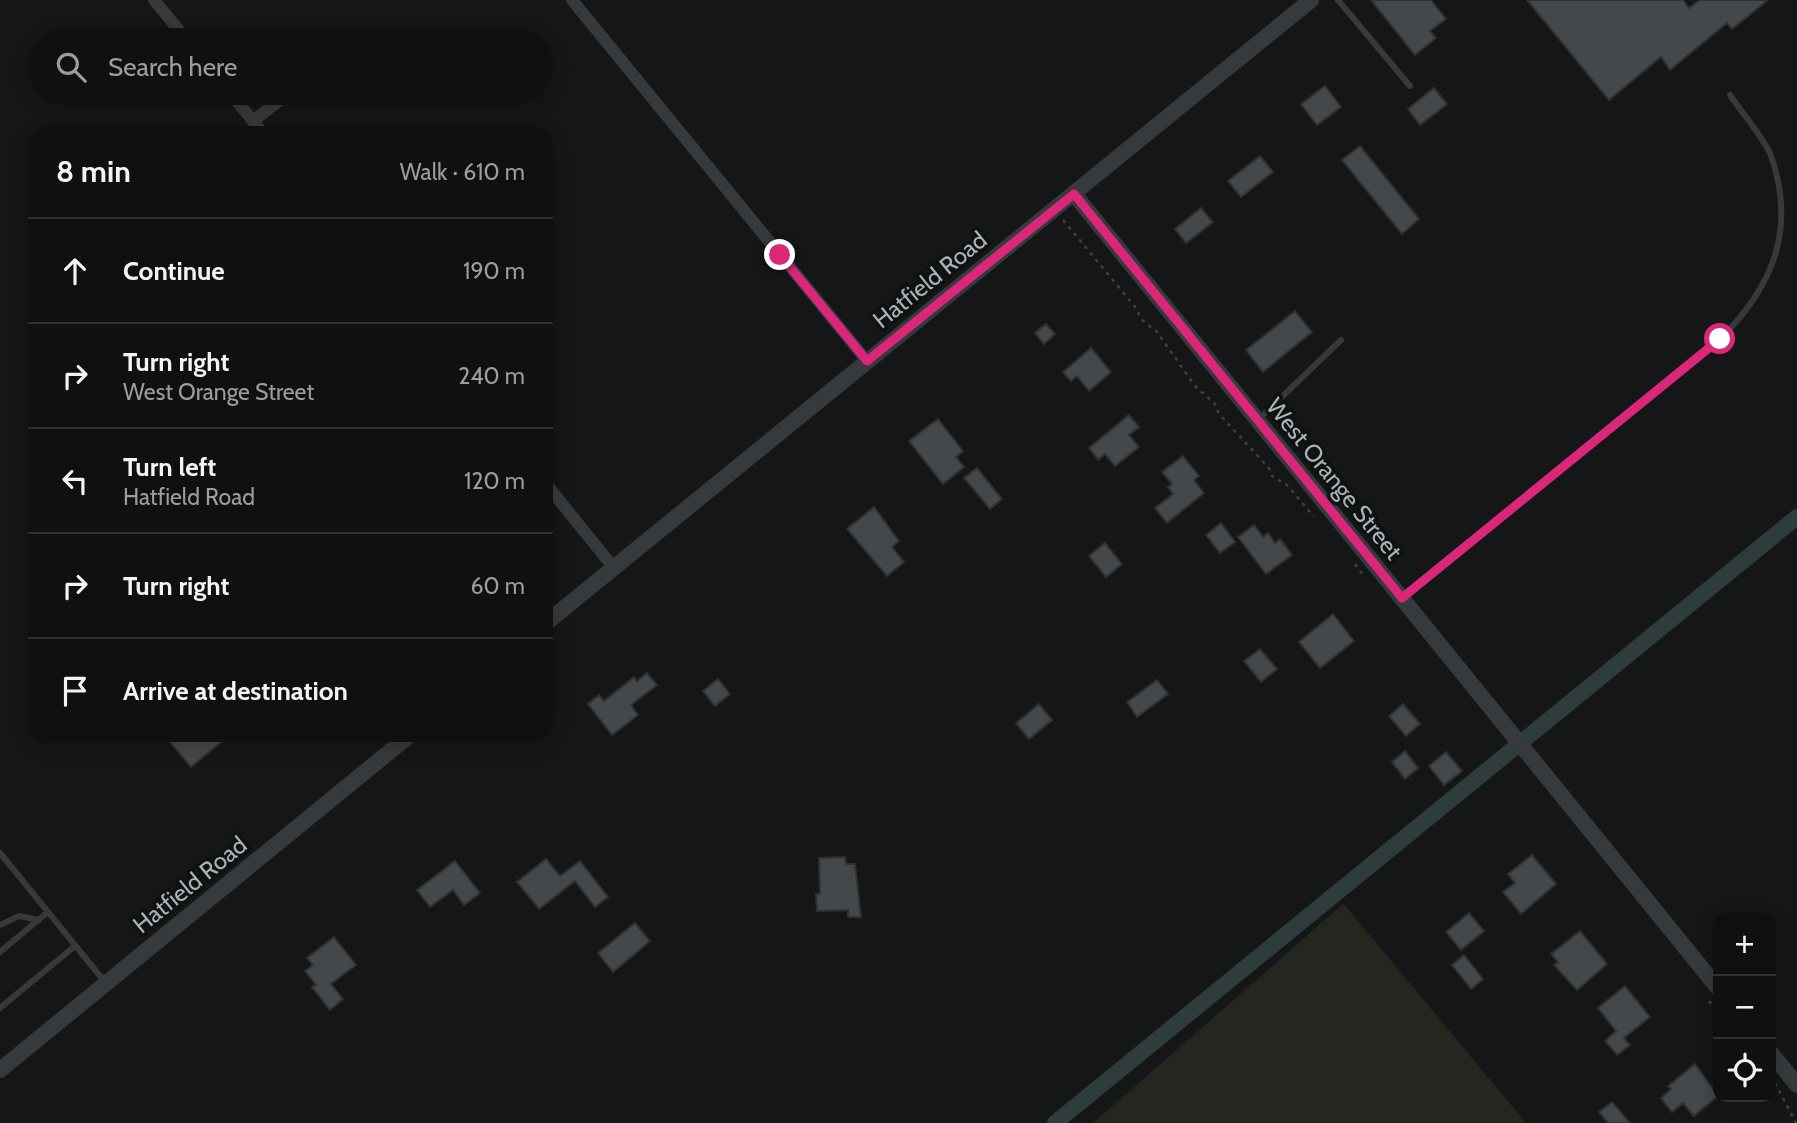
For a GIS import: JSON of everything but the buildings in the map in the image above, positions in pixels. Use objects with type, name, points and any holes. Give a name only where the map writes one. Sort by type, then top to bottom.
[{"type":"street","points":[[154,0],[177,28]]},
{"type":"street","points":[[572,0],[867,361]]},
{"type":"street","name":"Hatfield Road","points":[[553,617],[1311,0]]},
{"type":"street","points":[[240,105],[257,126]]},
{"type":"street","points":[[253,121],[274,105]]},
{"type":"street","name":"West Orange Street","points":[[1074,194],[1526,750],[1712,991]]},
{"type":"street","points":[[553,493],[614,568]]},
{"type":"street","name":"Hatfield Road","points":[[0,1070],[401,742]]},
{"type":"street","points":[[1776,1059],[1797,1085]]},
{"type":"lane","points":[[1338,0],[1410,86]]},
{"type":"lane","points":[[1402,598],[1720,339],[1746,314],[1777,270],[1788,238],[1786,195],[1771,153],[1730,95]]},
{"type":"lane","points":[[1258,421],[1341,340]]},
{"type":"lane","points":[[0,853],[106,984]]},
{"type":"lane","points":[[0,952],[48,912]]},
{"type":"lane","points":[[0,925],[19,916],[40,920]]},
{"type":"lane","points":[[0,1008],[75,946]]},
{"type":"path","points":[[1063,220],[1136,308],[1141,319],[1157,332],[1195,386],[1216,404],[1219,414],[1269,468],[1272,476],[1288,486],[1321,524]]},
{"type":"path","points":[[1354,561],[1356,569],[1374,583]]},
{"type":"path","points":[[1776,1085],[1796,1123]]},
{"type":"shaded area","points":[[1343,904],[1526,1123],[1093,1123]]},
{"type":"waterway","points":[[1055,1123],[1797,517]]},
{"type":"route","points":[[780,255],[867,361],[1074,194],[1402,598],[1503,519],[1720,339]]}]
